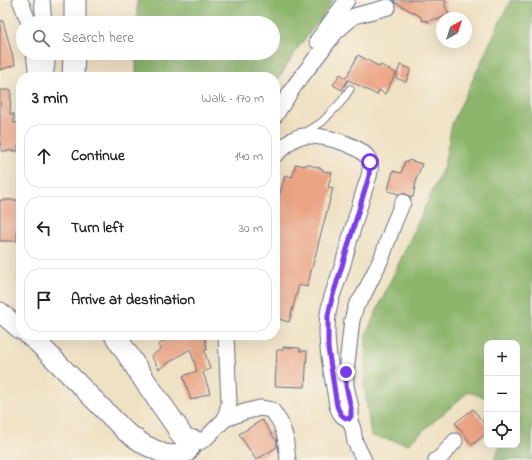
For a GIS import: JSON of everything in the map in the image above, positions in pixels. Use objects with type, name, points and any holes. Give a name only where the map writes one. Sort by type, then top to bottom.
[{"type":"main road","points":[[74,0],[75,16]]},
{"type":"main road","points":[[72,72],[73,60]]},
{"type":"main road","points":[[118,340],[181,435],[190,441],[194,441]]},
{"type":"street","points":[[20,0],[26,16]]},
{"type":"street","points":[[42,0],[43,16]]},
{"type":"street","points":[[280,96],[313,46],[347,0]]},
{"type":"street","points":[[280,108],[295,85],[335,33],[354,16],[388,7]]},
{"type":"street","points":[[35,60],[36,72]]},
{"type":"street","points":[[46,72],[47,60]]},
{"type":"street","points":[[280,151],[294,139],[308,136],[322,137],[337,141],[362,152],[368,157],[370,162],[369,176],[328,315],[328,348],[337,406],[340,415],[349,419]]},
{"type":"street","points":[[364,460],[355,442],[353,429],[349,419],[351,412],[346,386],[346,372],[352,320],[356,306],[363,296],[382,257],[394,223],[404,202]]},
{"type":"street","points":[[0,312],[16,326]]},
{"type":"street","points":[[34,340],[126,432],[145,445],[164,454],[176,455],[187,452],[194,441],[200,442],[206,438],[225,419],[260,408],[272,410],[280,422],[285,436],[288,460]]},
{"type":"street","points":[[225,419],[228,403],[226,340]]},
{"type":"street","points":[[436,460],[440,458],[455,440]]},
{"type":"lane","points":[[294,139],[322,122],[342,101],[350,89]]},
{"type":"green space","points":[[137,0],[333,0],[325,13],[297,49],[280,77],[280,72],[136,72],[136,60],[280,60],[280,16],[137,16]]},
{"type":"green space","points":[[511,0],[532,0],[532,460],[494,460],[500,448],[520,448],[520,340],[484,340],[484,397],[468,392],[408,444],[371,436],[364,386],[366,334],[444,166],[452,124]]},
{"type":"building","points":[[393,0],[446,0],[445,6],[448,12],[436,12],[436,18],[427,22],[426,20],[422,21],[421,17]]},
{"type":"building","points":[[0,21],[3,21],[15,65],[0,70]]},
{"type":"building","points":[[358,55],[380,67],[381,65],[396,73],[385,94],[379,90],[377,95],[348,80],[342,90],[333,85],[340,74],[346,78]]},
{"type":"building","points":[[400,65],[411,69],[406,82],[396,78]]},
{"type":"building","points":[[0,90],[11,90],[10,114],[14,114],[14,123],[16,123],[16,151],[1,151]]},
{"type":"building","points":[[409,160],[422,164],[417,177],[413,197],[402,193],[399,194],[388,191],[393,171],[401,173],[405,161],[408,162]]},
{"type":"building","points":[[296,164],[305,166],[306,164],[323,169],[322,171],[332,172],[328,187],[333,188],[307,287],[299,285],[289,322],[280,319],[280,192],[285,175],[292,177]]},
{"type":"building","points":[[0,200],[16,200],[16,241],[0,241]]},
{"type":"building","points":[[166,340],[206,340],[207,350],[204,350],[210,369],[203,372],[210,393],[191,400],[183,376],[197,371],[190,349],[159,369],[151,356],[161,349],[158,345]]},
{"type":"building","points":[[283,347],[300,348],[300,351],[307,351],[305,387],[275,386],[277,350],[283,350]]},
{"type":"building","points":[[473,409],[484,423],[484,435],[472,445],[455,423]]},
{"type":"building","points":[[262,420],[277,442],[277,447],[256,460],[239,434]]},
{"type":"route","points":[[346,372],[346,386],[351,408],[351,416],[349,419],[340,415],[337,406],[328,348],[328,315],[369,176],[370,162]]}]
